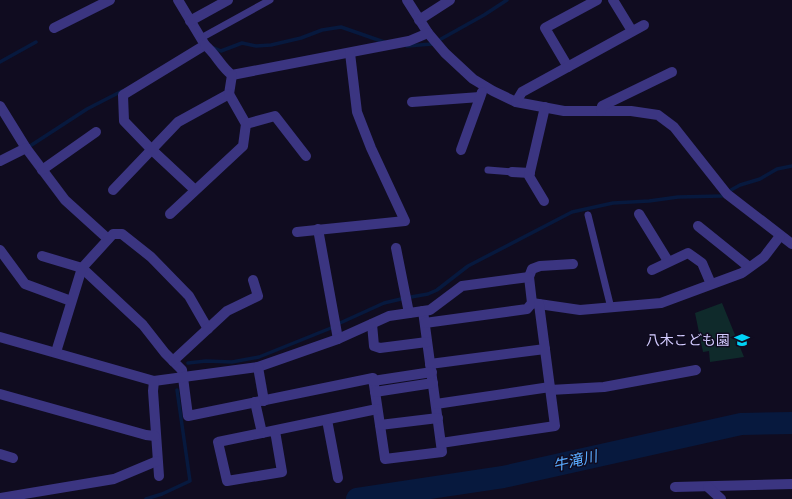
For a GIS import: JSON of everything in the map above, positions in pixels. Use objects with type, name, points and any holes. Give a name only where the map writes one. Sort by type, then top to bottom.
[{"type":"street","points":[[54,28],[110,0]]},
{"type":"street","points":[[178,0],[203,42],[215,53],[225,70],[232,75],[409,41],[428,33]]},
{"type":"street","points":[[190,21],[228,0]]},
{"type":"street","points":[[407,0],[428,33],[445,53],[484,86],[516,102],[564,111],[631,111],[658,115],[674,127],[726,194],[792,244]]},
{"type":"street","points":[[419,20],[450,0]]},
{"type":"street","points":[[568,67],[545,28],[597,0]]},
{"type":"street","points":[[613,0],[632,31]]},
{"type":"street","points":[[516,102],[522,92],[644,25]]},
{"type":"street","points":[[196,190],[151,149],[124,121],[123,95],[203,42]]},
{"type":"street","points":[[297,232],[405,221],[370,148],[358,112],[350,53]]},
{"type":"street","points":[[601,111],[602,106],[672,72]]},
{"type":"street","points":[[170,214],[243,146],[246,124],[230,94],[232,75]]},
{"type":"street","points":[[461,150],[484,86]]},
{"type":"street","points":[[113,190],[178,122],[230,94]]},
{"type":"street","points":[[412,102],[480,97]]},
{"type":"street","points":[[0,106],[26,148],[65,200],[108,239]]},
{"type":"street","points":[[544,107],[529,176],[544,201]]},
{"type":"street","points":[[246,124],[275,116],[306,156]]},
{"type":"street","points":[[42,170],[96,132]]},
{"type":"street","points":[[0,161],[26,148]]},
{"type":"street","points":[[512,172],[530,173]]},
{"type":"street","points":[[640,214],[668,261]]},
{"type":"street","points":[[698,226],[749,267]]},
{"type":"street","points":[[318,229],[338,339]]},
{"type":"street","points":[[56,352],[82,268],[113,234],[122,234],[151,257],[189,296],[208,329]]},
{"type":"street","points":[[425,324],[528,309],[535,303],[580,310],[661,303],[742,273],[764,257],[780,236]]},
{"type":"street","points":[[396,248],[409,313]]},
{"type":"street","points":[[0,250],[25,284],[71,301]]},
{"type":"street","points":[[652,270],[668,261],[688,253],[702,263],[711,284]]},
{"type":"street","points":[[42,256],[82,268],[143,325],[182,370],[184,376],[188,416],[373,378],[385,459],[442,452],[423,311]]},
{"type":"street","points":[[441,443],[555,426],[545,349],[529,277],[532,269],[540,266],[573,264]]},
{"type":"street","points":[[0,337],[154,381],[258,367],[338,339],[389,316],[430,310],[462,286],[529,277]]},
{"type":"street","points":[[173,361],[227,311],[258,296],[253,280]]},
{"type":"street","points":[[372,324],[374,346],[380,348],[427,342]]},
{"type":"street","points":[[373,381],[431,368],[545,349]]},
{"type":"street","points":[[258,367],[262,434]]},
{"type":"street","points":[[436,404],[550,388],[604,388],[696,370]]},
{"type":"street","points":[[154,381],[155,436],[159,476]]},
{"type":"street","points":[[375,392],[433,383]]},
{"type":"street","points":[[0,394],[146,436],[155,436]]},
{"type":"street","points":[[275,431],[282,472],[227,481],[218,442],[377,409]]},
{"type":"street","points":[[380,425],[438,418]]},
{"type":"street","points":[[327,420],[338,478]]},
{"type":"street","points":[[0,454],[13,458]]},
{"type":"street","points":[[0,498],[114,479],[157,461]]},
{"type":"street","points":[[675,487],[792,484]]},
{"type":"street","points":[[708,487],[721,499]]},
{"type":"lane","points":[[203,42],[270,0]]},
{"type":"lane","points":[[488,170],[512,172]]},
{"type":"lane","points":[[588,215],[611,308]]},
{"type":"green space","points":[[722,303],[744,357],[710,362],[709,351],[703,352],[695,313]]},
{"type":"waterway","points":[[441,39],[484,15],[507,0]]},
{"type":"waterway","points":[[214,48],[221,51],[242,43],[256,46],[271,45],[301,38],[322,30],[341,27],[384,42]]},
{"type":"waterway","points":[[0,62],[36,42]]},
{"type":"waterway","points":[[407,46],[432,44]]},
{"type":"waterway","points":[[30,146],[87,109],[122,91]]},
{"type":"waterway","points":[[731,190],[740,185],[760,179],[777,169],[792,166]]},
{"type":"waterway","points":[[411,297],[428,294],[437,290],[468,266],[572,212],[613,203],[649,201],[678,197],[722,196]]},
{"type":"waterway","points":[[340,323],[384,303],[401,299]]},
{"type":"waterway","points":[[188,363],[206,361],[232,362],[259,357],[331,328]]},
{"type":"waterway","points":[[146,499],[162,494],[190,481],[177,390]]},
{"type":"waterway","name":"牛滝川","points":[[357,499],[503,477],[741,424],[792,423]]},
{"type":"place","name":"八木こども園","points":[[742,340]]}]
